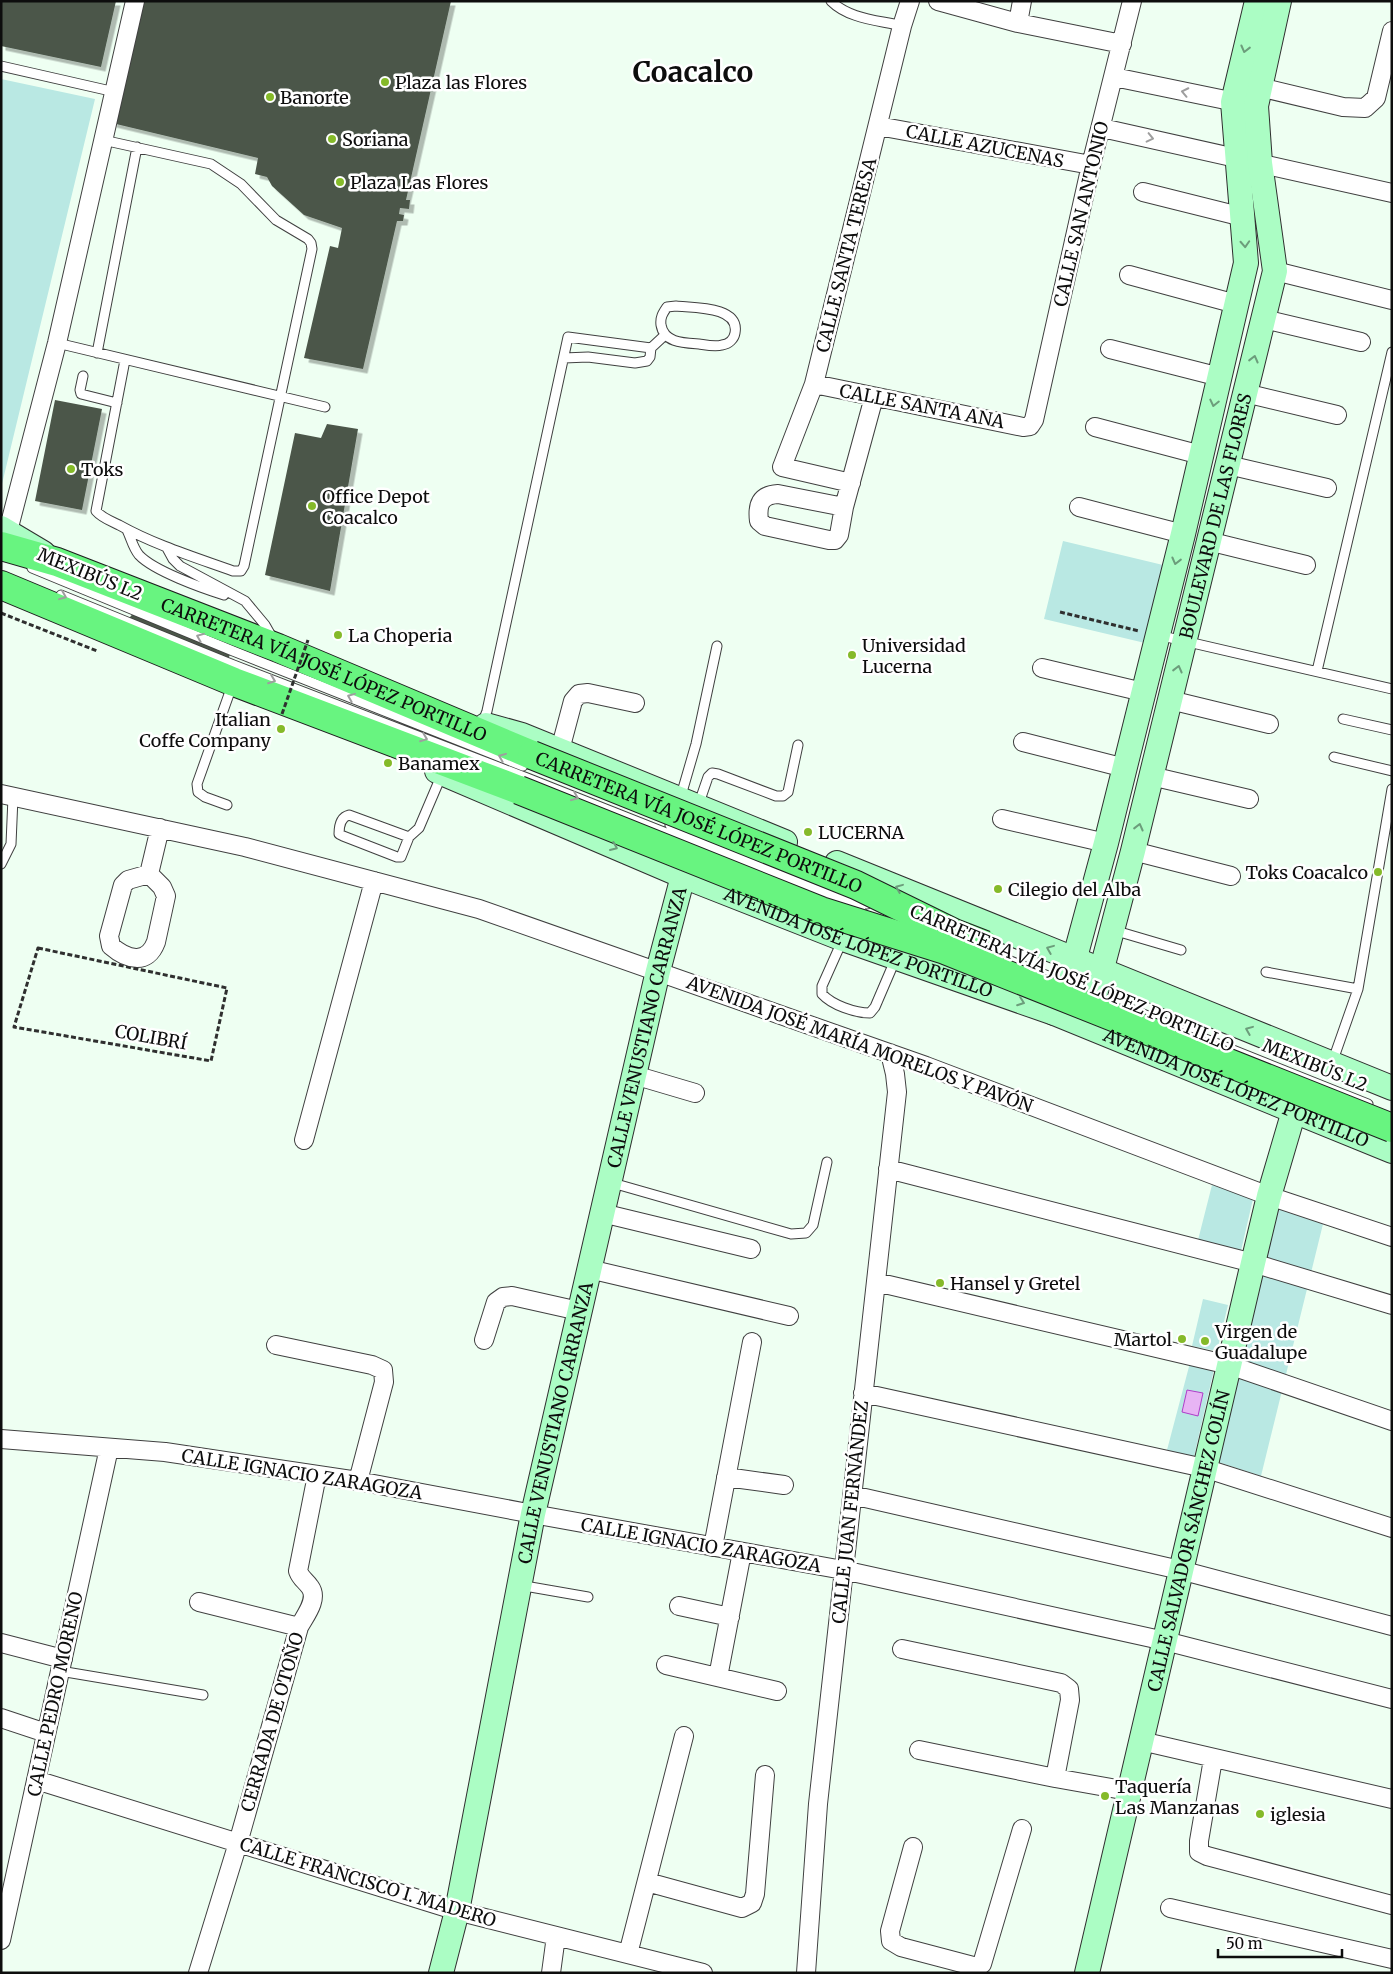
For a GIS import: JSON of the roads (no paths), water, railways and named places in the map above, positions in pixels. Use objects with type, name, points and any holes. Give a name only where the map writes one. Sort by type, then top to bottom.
[{"type":"main road","name":"CARRETERA VÍA JOSÉ LÓPEZ PORTILLO","points":[[3,535],[57,562],[278,648],[381,691],[532,772],[821,910],[946,950],[1392,1128]]},
{"type":"main road","name":"CARRETERA VÍA JOSÉ LÓPEZ PORTILLO","points":[[1,585],[48,597],[234,682],[331,719],[532,772],[856,885],[954,933],[1382,1108]]},
{"type":"street","points":[[3,535],[57,343],[135,1]]},
{"type":"street","name":"CALLE SANTA TERESA","points":[[778,494],[782,467],[814,384],[902,26],[910,1]]},
{"type":"street","points":[[938,1],[1018,23],[1122,44]]},
{"type":"street","points":[[1018,23],[1022,1]]},
{"type":"street","name":"CALLE SAN ANTONIO","points":[[1030,426],[1034,420],[1091,166],[1102,128],[1132,1]]},
{"type":"street","name":"BOULEVARD DE LAS FLORES","points":[[1061,996],[1074,959],[1125,768],[1202,455],[1246,263],[1243,217],[1249,161],[1249,98],[1256,1]]},
{"type":"street","name":"BOULEVARD DE LAS FLORES","points":[[1249,98],[1279,1]]},
{"type":"street","points":[[1114,77],[1249,98],[1365,108],[1376,98],[1392,31]]},
{"type":"street","name":"CALLE AZUCENAS","points":[[878,126],[1091,166]]},
{"type":"street","points":[[1102,128],[1392,193]]},
{"type":"street","name":"BOULEVARD DE LAS FLORES","points":[[1091,1009],[1133,851],[1275,271],[1249,161]]},
{"type":"street","points":[[1142,192],[1243,217]]},
{"type":"street","points":[[1275,271],[1392,300]]},
{"type":"street","points":[[1129,275],[1236,304]]},
{"type":"street","points":[[1264,319],[1360,342]]},
{"type":"street","points":[[1110,349],[1220,377]]},
{"type":"street","name":"CALLE SANTA ANA","points":[[814,384],[1023,427],[1030,426]]},
{"type":"street","points":[[1246,393],[1337,415]]},
{"type":"street","points":[[844,507],[778,494],[765,496],[760,502],[758,521],[765,526],[835,540],[839,535],[844,507],[874,397]]},
{"type":"street","points":[[1095,427],[1202,455]]},
{"type":"street","points":[[1228,465],[1327,488]]},
{"type":"street","points":[[782,467],[851,483]]},
{"type":"street","points":[[1079,507],[1183,534]]},
{"type":"street","points":[[1208,541],[1306,565]]},
{"type":"street","points":[[1,593],[48,597]]},
{"type":"street","points":[[1042,668],[1143,692]]},
{"type":"street","points":[[381,691],[522,735],[1392,1088]]},
{"type":"street","points":[[560,750],[573,701],[579,694],[588,693],[635,703]]},
{"type":"street","points":[[1170,700],[1269,724]]},
{"type":"street","name":"AVENIDA JOSÉ LÓPEZ PORTILLO","points":[[331,719],[442,774],[683,876],[843,939],[897,957],[1061,996],[1091,1009],[1294,1111],[1392,1151]]},
{"type":"street","points":[[1022,742],[1125,768]]},
{"type":"street","points":[[1151,776],[1249,799]]},
{"type":"street","name":"AVENIDA JOSÉ MARÍA MORELOS Y PAVÓN","points":[[7,796],[245,847],[479,909],[890,1053],[1269,1196],[1392,1237]]},
{"type":"street","points":[[1002,818],[1106,843]]},
{"type":"street","points":[[149,874],[160,828]]},
{"type":"street","points":[[1133,851],[1231,876]]},
{"type":"street","points":[[149,874],[162,887],[166,896],[156,942],[154,949],[148,954],[136,958],[128,958],[110,946],[109,936],[124,885],[128,880],[149,874]]},
{"type":"street","name":"CALLE VENUSTIANO CARRANZA","points":[[442,1973],[457,1911],[532,1514],[658,971],[683,876]]},
{"type":"street","points":[[304,1140],[374,881]]},
{"type":"street","name":"CALLE JUAN FERNÁNDEZ","points":[[806,1973],[818,1804],[897,1092],[890,1053]]},
{"type":"street","points":[[634,1075],[695,1093]]},
{"type":"street","name":"CALLE SALVADOR SÁNCHEZ COLÍN","points":[[1087,1973],[1128,1791],[1269,1196],[1294,1111]]},
{"type":"street","points":[[888,1169],[1253,1263],[1392,1305]]},
{"type":"street","points":[[602,1213],[751,1249]]},
{"type":"street","points":[[589,1269],[789,1316]]},
{"type":"street","points":[[876,1282],[1229,1365],[1392,1421]]},
{"type":"street","points":[[484,1340],[496,1302],[503,1297],[512,1296],[579,1311]]},
{"type":"street","points":[[713,1547],[752,1342]]},
{"type":"street","points":[[276,1345],[383,1370],[384,1382],[358,1481]]},
{"type":"street","points":[[863,1393],[1204,1468],[1392,1528]]},
{"type":"street","name":"CALLE IGNACIO ZARAGOZA","points":[[1,1439],[165,1452],[358,1481],[843,1570],[1165,1641],[1392,1699]]},
{"type":"street","name":"CALLE PEDRO MORENO","points":[[1,1940],[109,1448]]},
{"type":"street","name":"CERRADA DE OTOÑO","points":[[198,1973],[238,1843],[298,1627],[311,1604],[313,1596],[310,1587],[301,1579],[298,1571],[317,1475]]},
{"type":"street","points":[[726,1476],[784,1485]]},
{"type":"street","points":[[852,1495],[1180,1570],[1392,1626]]},
{"type":"street","points":[[718,1677],[742,1552]]},
{"type":"street","points":[[199,1602],[298,1627]]},
{"type":"street","points":[[679,1606],[730,1616]]},
{"type":"street","points":[[1,1643],[61,1665]]},
{"type":"street","points":[[902,1649],[1061,1683],[1069,1689],[1070,1700],[1055,1778]]},
{"type":"street","points":[[666,1665],[777,1691]]},
{"type":"street","points":[[1,1718],[46,1733]]},
{"type":"street","points":[[628,1954],[684,1736]]},
{"type":"street","points":[[1141,1741],[1392,1799]]},
{"type":"street","points":[[919,1750],[1128,1791]]},
{"type":"street","points":[[1213,1759],[1199,1841],[1199,1852],[1207,1856],[1392,1906]]},
{"type":"street","points":[[647,1882],[742,1908],[752,1903],[756,1894],[765,1775]]},
{"type":"street","name":"CALLE FRANCISCO I. MADERO","points":[[36,1780],[457,1911],[704,1973]]},
{"type":"street","points":[[913,1847],[890,1931],[891,1941],[900,1947],[951,1966],[973,1966],[982,1964],[1022,1829]]},
{"type":"street","points":[[1170,1908],[1392,1959]]},
{"type":"street","points":[[551,1973],[556,1936]]},
{"type":"lane","points":[[831,1],[838,8],[849,14],[902,26]]},
{"type":"lane","points":[[1,66],[115,92]]},
{"type":"lane","points":[[103,140],[211,164],[241,184],[276,220],[308,239],[311,243],[312,249],[244,566],[241,571],[233,571],[167,548],[127,530],[96,511],[125,360]]},
{"type":"lane","points":[[97,353],[137,147]]},
{"type":"lane","points":[[676,306],[724,312],[731,317],[736,332],[728,343],[721,346],[678,342],[665,335],[660,322],[662,314],[667,307],[676,306]]},
{"type":"lane","points":[[564,358],[588,357],[643,363],[650,357],[651,348],[665,335]]},
{"type":"lane","points":[[482,724],[489,702],[568,337],[651,348]]},
{"type":"lane","points":[[57,343],[325,407]]},
{"type":"lane","points":[[1317,671],[1392,352]]},
{"type":"lane","points":[[83,376],[81,394],[117,403]]},
{"type":"lane","points":[[127,530],[140,555],[152,564],[204,588],[245,601]]},
{"type":"lane","points":[[167,548],[173,559],[180,566],[245,601],[265,625],[278,648]]},
{"type":"lane","name":"MEXIBÚS L2","points":[[26,566],[873,911],[226,662],[48,597]]},
{"type":"lane","points":[[1158,635],[1392,689]]},
{"type":"lane","points":[[689,803],[696,744],[717,646]]},
{"type":"lane","points":[[227,805],[205,797],[198,792],[197,784],[234,682]]},
{"type":"lane","points":[[1343,719],[1392,730]]},
{"type":"lane","points":[[689,803],[712,773],[776,796],[783,796],[788,792],[798,745]]},
{"type":"lane","points":[[1334,757],[1392,771]]},
{"type":"lane","points":[[410,837],[349,815],[342,819],[339,829],[339,834],[343,836],[397,857],[402,857],[410,837],[419,828],[442,774]]},
{"type":"lane","points":[[1332,1064],[1358,989],[1392,789]]},
{"type":"lane","points":[[1,864],[11,844],[7,796]]},
{"type":"lane","name":"MEXIBÚS L2","points":[[901,922],[1091,1009],[1392,1124]]},
{"type":"lane","points":[[1113,930],[1180,950]]},
{"type":"lane","points":[[843,939],[822,986],[822,994],[827,1000],[862,1013],[870,1013],[875,1007],[897,957]]},
{"type":"lane","points":[[1266,972],[1358,989]]},
{"type":"lane","name":"MEXIBÚS L2","points":[[1091,1009],[1382,1108]]},
{"type":"lane","points":[[609,1182],[791,1234],[806,1233],[813,1225],[827,1162]]},
{"type":"lane","points":[[519,1585],[588,1597]]},
{"type":"lane","points":[[61,1665],[203,1695]]},
{"type":"place","name":"Plaza las Flores","points":[[385,82]]},
{"type":"place","name":"Banorte","points":[[270,97]]},
{"type":"place","name":"Soriana","points":[[332,139]]},
{"type":"place","name":"Plaza Las Flores","points":[[340,182]]},
{"type":"place","name":"Toks","points":[[71,469]]},
{"type":"place","name":"Office Depot Coacalco","points":[[312,506]]},
{"type":"place","name":"La Choperia","points":[[338,635]]},
{"type":"place","name":"Universidad Lucerna","points":[[852,655]]},
{"type":"place","name":"Italian Coffe Company","points":[[281,729]]},
{"type":"place","name":"Banamex","points":[[388,763]]},
{"type":"place","name":"LUCERNA","points":[[808,832]]},
{"type":"place","name":"Toks Coacalco","points":[[1378,872]]},
{"type":"place","name":"Cilegio del Alba","points":[[998,889]]},
{"type":"place","name":"Hansel y Gretel","points":[[940,1283]]},
{"type":"place","name":"Martol","points":[[1182,1339]]},
{"type":"place","name":"Virgen de Guadalupe","points":[[1205,1341]]},
{"type":"place","name":"Taquería Las Manzanas","points":[[1105,1796]]},
{"type":"place","name":"iglesia","points":[[1260,1814]]},
{"type":"district","name":"Coacalco","points":[[693,72]]}]
